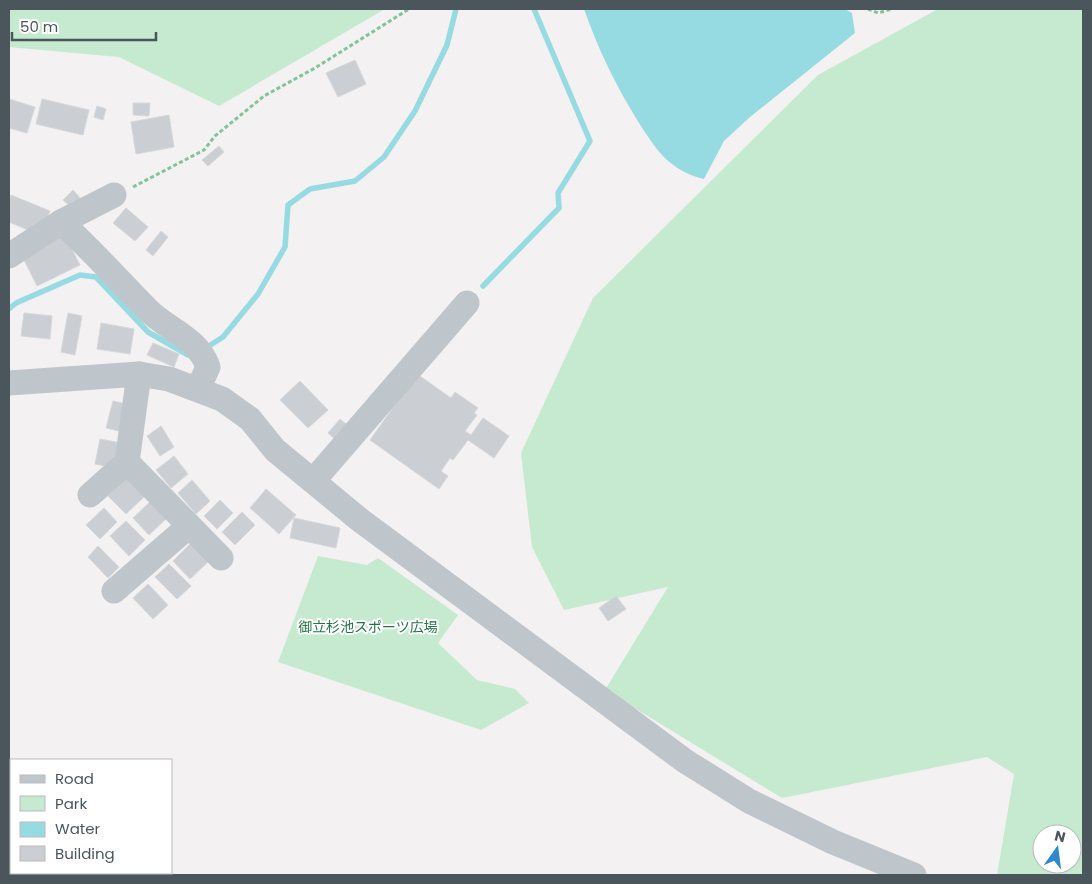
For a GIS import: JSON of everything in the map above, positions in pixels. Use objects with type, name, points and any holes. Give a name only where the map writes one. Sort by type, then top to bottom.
[{"type":"street","points":[[9,256],[61,222],[114,195]]},
{"type":"street","points":[[61,222],[91,249],[150,311],[200,351],[208,367],[198,389]]},
{"type":"street","points":[[313,481],[468,303]]},
{"type":"street","points":[[9,383],[139,374],[169,380],[222,399],[250,419],[275,450],[360,520],[685,761],[749,801],[833,842],[914,875]]},
{"type":"street","points":[[90,495],[127,462],[139,374]]},
{"type":"street","points":[[127,462],[221,558]]},
{"type":"street","points":[[114,591],[125,566],[189,526]]},
{"type":"path","points":[[114,195],[204,150],[216,136],[264,96],[315,68],[408,9]]},
{"type":"path","points":[[868,9],[878,12],[892,9]]},
{"type":"green space","points":[[9,9],[385,9],[219,106],[119,57],[9,47]]},
{"type":"green space","points":[[938,9],[1083,9],[1083,875],[997,875],[1014,774],[987,757],[782,798],[605,690],[668,587],[564,610],[532,547],[521,453],[593,298],[818,75]]},
{"type":"green space","name":"御立杉池スポーツ広場","points":[[318,556],[367,565],[378,558],[458,615],[438,643],[477,680],[515,689],[529,703],[481,730],[278,662]]},
{"type":"water","points":[[584,9],[845,9],[852,13],[855,33],[750,117],[724,141],[704,179],[689,174],[675,166],[663,156],[652,142],[615,81],[601,53]]},
{"type":"building","points":[[355,60],[366,84],[338,97],[326,73]]},
{"type":"building","points":[[9,99],[35,107],[27,133],[9,128]]},
{"type":"building","points":[[42,99],[89,110],[83,135],[36,124]]},
{"type":"building","points":[[133,103],[150,103],[149,116],[133,115]]},
{"type":"building","points":[[97,106],[106,109],[103,120],[94,117]]},
{"type":"building","points":[[169,115],[174,147],[136,154],[131,122]]},
{"type":"building","points":[[219,146],[224,152],[208,166],[202,160]]},
{"type":"building","points":[[73,190],[82,200],[73,209],[63,200]]},
{"type":"building","points":[[11,195],[50,211],[40,235],[9,222],[9,201]]},
{"type":"building","points":[[126,208],[148,227],[135,241],[113,223]]},
{"type":"building","points":[[161,231],[168,237],[153,256],[146,250]]},
{"type":"building","points":[[64,234],[80,265],[37,286],[21,254]]},
{"type":"building","points":[[24,313],[52,316],[50,339],[21,336]]},
{"type":"building","points":[[68,313],[82,316],[75,355],[61,352]]},
{"type":"building","points":[[101,323],[134,329],[130,354],[97,349]]},
{"type":"building","points":[[153,343],[179,354],[174,367],[147,355]]},
{"type":"building","points":[[417,374],[451,398],[455,392],[478,408],[474,413],[477,415],[465,431],[471,435],[483,418],[509,436],[494,458],[468,440],[453,460],[450,458],[441,471],[448,476],[439,489],[370,440]]},
{"type":"building","points":[[300,381],[328,410],[308,428],[280,400]]},
{"type":"building","points":[[113,401],[130,405],[123,432],[106,428]]},
{"type":"building","points":[[340,419],[351,428],[338,442],[328,433]]},
{"type":"building","points":[[161,426],[174,447],[160,456],[147,436]]},
{"type":"building","points":[[100,439],[121,443],[116,468],[95,464]]},
{"type":"building","points":[[174,456],[188,474],[171,488],[156,470]]},
{"type":"building","points":[[127,477],[145,496],[126,514],[108,496]]},
{"type":"building","points":[[192,480],[210,501],[196,514],[178,493]]},
{"type":"building","points":[[266,489],[296,515],[279,534],[250,508]]},
{"type":"building","points":[[152,500],[168,517],[149,535],[133,518]]},
{"type":"building","points":[[220,500],[233,513],[217,529],[204,516]]},
{"type":"building","points":[[104,508],[117,522],[100,539],[86,525]]},
{"type":"building","points":[[242,512],[255,525],[235,545],[222,532]]},
{"type":"building","points":[[294,518],[340,528],[336,548],[290,538]]},
{"type":"building","points":[[126,521],[145,540],[129,556],[110,536]]},
{"type":"building","points":[[191,543],[209,561],[190,579],[173,561]]},
{"type":"building","points":[[98,546],[119,567],[108,578],[88,557]]},
{"type":"building","points":[[169,564],[191,586],[177,599],[155,577]]},
{"type":"building","points":[[148,584],[168,605],[153,619],[133,598]]},
{"type":"building","points":[[616,596],[626,609],[608,621],[599,608]]},
{"type":"waterway","points":[[204,349],[223,337],[258,294],[285,247],[288,205],[310,189],[355,181],[384,157],[415,111],[447,45],[456,9]]},
{"type":"waterway","points":[[483,286],[559,208],[558,193],[590,141],[534,9]]},
{"type":"waterway","points":[[9,309],[16,303],[80,275],[96,277],[148,332],[188,355]]}]
